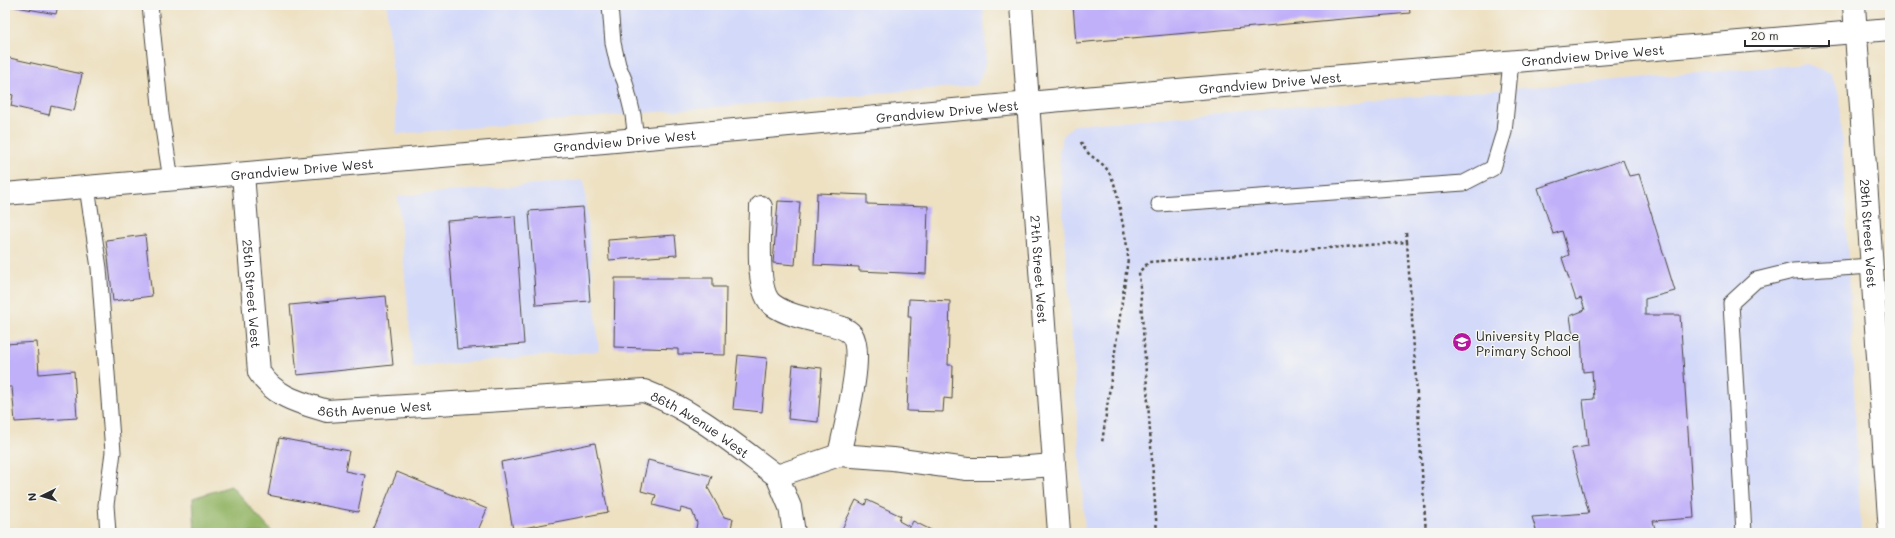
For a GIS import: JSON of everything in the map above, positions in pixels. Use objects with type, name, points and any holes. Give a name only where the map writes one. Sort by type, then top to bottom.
[{"type":"street","name":"27th Street West","points":[[1021,5],[1059,533]]},
{"type":"street","name":"29th Street West","points":[[1854,5],[1890,533]]},
{"type":"street","name":"Grandview Drive West","points":[[5,194],[1028,103],[1890,29]]},
{"type":"street","name":"25th Street West","points":[[243,174],[260,372],[264,379],[273,388],[290,400]]},
{"type":"street","points":[[761,207],[760,274],[765,296],[772,304],[795,315],[840,327],[852,335],[855,347],[856,366],[839,455]]},
{"type":"street","name":"86th Avenue West","points":[[290,400],[327,411],[644,391],[662,398],[694,415],[778,476]]},
{"type":"street","points":[[794,533],[790,507],[778,476],[839,455],[893,459],[967,469],[1002,469],[1054,465]]},
{"type":"lane","points":[[150,5],[160,116],[171,180]]},
{"type":"lane","points":[[610,5],[613,43],[618,65],[625,82],[633,116],[636,139]]},
{"type":"lane","points":[[1160,204],[1464,184],[1493,168],[1504,132],[1511,62]]},
{"type":"lane","points":[[88,187],[99,268],[113,452],[106,505],[108,533]]},
{"type":"lane","points":[[1744,533],[1731,303],[1756,280],[1793,271],[1872,266]]},
{"type":"path","points":[[1081,142],[1085,152],[1108,170],[1119,199],[1123,227],[1128,245],[1128,259],[1102,443]]},
{"type":"path","points":[[1406,233],[1426,533]]},
{"type":"path","points":[[1157,533],[1139,272],[1149,262],[1407,242]]},
{"type":"shaded area","points":[[387,5],[983,5],[987,60],[977,85],[397,134]]},
{"type":"shaded area","name":"University Place Primary School","points":[[1807,64],[1830,73],[1840,94],[1861,533],[1085,533],[1059,151],[1063,135],[1074,125]]},
{"type":"shaded area","points":[[584,180],[599,351],[413,367],[398,196]]},
{"type":"green space","points":[[231,486],[273,533],[195,533],[193,498]]},
{"type":"building","points":[[5,5],[58,5],[56,14]]},
{"type":"building","points":[[1073,5],[1409,5],[1410,13],[1076,43]]},
{"type":"building","points":[[5,57],[82,74],[74,111],[51,106],[49,115],[11,106],[13,95],[5,93]]},
{"type":"building","name":"University Place Primary School","points":[[1623,160],[1629,176],[1639,174],[1675,291],[1645,299],[1645,315],[1680,315],[1694,518],[1653,521],[1656,533],[1537,533],[1532,517],[1589,513],[1571,449],[1588,446],[1583,400],[1594,399],[1592,371],[1583,372],[1581,334],[1573,336],[1570,316],[1585,310],[1581,298],[1576,300],[1562,258],[1569,255],[1562,231],[1553,234],[1538,188]]},
{"type":"building","points":[[817,193],[867,195],[867,204],[928,206],[926,274],[859,271],[859,267],[814,265]]},
{"type":"building","points":[[778,201],[800,202],[795,265],[773,263]]},
{"type":"building","points":[[583,207],[590,301],[536,305],[529,211]]},
{"type":"building","points":[[515,216],[524,344],[457,349],[447,221]]},
{"type":"building","points":[[145,235],[152,296],[113,301],[106,240]]},
{"type":"building","points":[[675,235],[677,255],[609,260],[608,240]]},
{"type":"building","points":[[615,278],[713,278],[713,287],[726,287],[725,355],[678,354],[678,349],[614,347]]},
{"type":"building","points":[[386,296],[393,365],[297,375],[290,305]]},
{"type":"building","points":[[909,299],[950,301],[948,365],[953,365],[952,399],[944,398],[943,412],[907,411],[911,317],[908,317]]},
{"type":"building","points":[[37,342],[39,374],[74,371],[77,418],[15,422],[12,387],[5,387],[5,344]]},
{"type":"building","points":[[738,355],[767,358],[762,412],[733,409]]},
{"type":"building","points":[[793,365],[822,368],[818,422],[788,419]]},
{"type":"building","points":[[279,438],[349,451],[345,471],[365,475],[358,512],[268,495]]},
{"type":"building","points":[[595,443],[608,512],[513,530],[501,462]]},
{"type":"building","points":[[648,460],[712,476],[708,488],[724,517],[733,519],[730,533],[695,533],[697,523],[692,511],[681,508],[680,512],[653,505],[656,495],[641,491]]},
{"type":"building","points":[[397,472],[487,509],[477,533],[372,533]]},
{"type":"building","points":[[856,500],[865,505],[867,500],[901,516],[899,521],[910,527],[913,521],[937,533],[840,533]]},
{"type":"place","name":"University Place Primary School","points":[[1462,342]]}]
